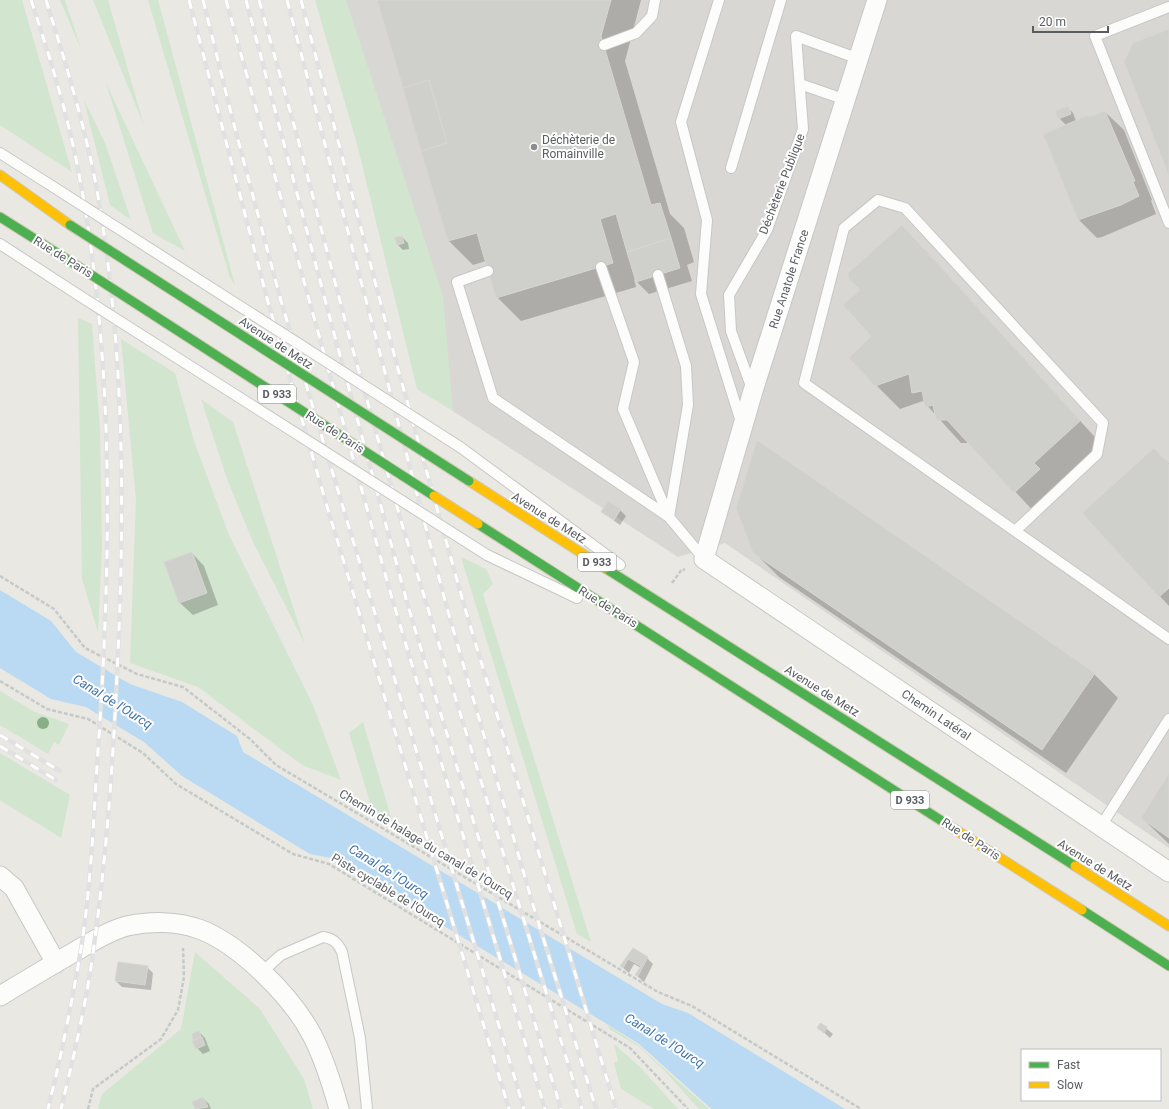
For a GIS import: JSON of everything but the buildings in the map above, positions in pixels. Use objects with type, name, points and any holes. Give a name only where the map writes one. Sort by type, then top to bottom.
[{"type":"main road","name":"Avenue de Metz","points":[[0,175],[70,225],[469,482],[1169,926]]},
{"type":"main road","name":"Rue de Paris","points":[[0,217],[1169,966]]},
{"type":"street","name":"Rue Anatole France","points":[[704,558],[742,426],[877,0]]},
{"type":"street","name":"Chemin Latéral","points":[[704,558],[1169,872]]},
{"type":"street","points":[[0,876],[14,888],[56,963]]},
{"type":"street","points":[[0,996],[95,940],[128,926],[166,923],[199,929],[219,939],[262,972],[281,991],[312,1035],[323,1058],[339,1109]]},
{"type":"lane","points":[[604,45],[636,33],[652,16],[655,0]]},
{"type":"lane","points":[[719,0],[681,122],[707,220],[701,294],[742,426]]},
{"type":"lane","points":[[730,168],[781,0]]},
{"type":"lane","points":[[1169,8],[1095,36],[1169,223]]},
{"type":"lane","name":"Déchèterie Publique","points":[[753,391],[731,331],[729,295],[767,230],[803,129],[796,36],[859,59]]},
{"type":"lane","points":[[800,84],[846,100]]},
{"type":"lane","points":[[0,153],[460,447],[724,643]]},
{"type":"lane","points":[[1015,531],[1097,454],[1103,423],[905,208],[878,200],[844,228],[804,383],[1015,531],[1169,639]]},
{"type":"lane","name":"Rue de Paris","points":[[0,244],[486,555],[651,634]]},
{"type":"lane","points":[[601,267],[634,362],[623,409],[669,517]]},
{"type":"lane","points":[[488,272],[457,282],[492,398],[669,517],[704,558]]},
{"type":"lane","points":[[658,275],[686,366],[688,405],[669,517]]},
{"type":"lane","points":[[1101,826],[1169,719]]},
{"type":"lane","points":[[262,972],[281,955],[323,937],[334,940],[339,945],[342,952],[360,1038],[366,1109]]},
{"type":"path","name":"Chemin de halage du canal de l'Ourcq","points":[[0,576],[54,609],[85,648],[137,674],[183,687],[250,739],[276,765],[658,992],[692,1006],[861,1109]]},
{"type":"path","name":"Piste cyclable de l'Ourcq","points":[[0,681],[47,709],[88,719],[143,753],[176,784],[293,854],[329,864],[630,1048],[688,1109]]},
{"type":"path","points":[[88,1109],[93,1089],[161,1039],[178,1010],[184,977],[183,925]]},
{"type":"shaded area","points":[[322,0],[1169,0],[1169,848],[725,543],[678,557],[419,389]]},
{"type":"green space","points":[[0,0],[22,0],[72,172],[0,125]]},
{"type":"green space","points":[[60,0],[65,0],[81,49]]},
{"type":"green space","points":[[93,0],[108,0],[144,126]]},
{"type":"green space","points":[[148,0],[158,0],[235,285],[230,278]]},
{"type":"green space","points":[[315,0],[346,0],[443,296],[453,411],[417,389],[357,144]]},
{"type":"green space","points":[[106,83],[185,251],[153,233]]},
{"type":"green space","points":[[84,100],[105,143],[131,220],[110,205]]},
{"type":"green space","points":[[78,318],[92,324],[100,431],[102,547],[98,632],[82,579]]},
{"type":"green space","points":[[121,339],[175,373],[194,441],[229,535],[313,705],[341,780],[302,765],[198,687],[130,663],[136,500]]},
{"type":"green space","points":[[201,399],[233,422],[305,644],[253,542],[227,479]]},
{"type":"green space","points":[[461,557],[486,569],[493,584],[483,594],[591,942],[577,934]]},
{"type":"green space","points":[[0,691],[35,712],[69,724],[59,745],[54,742],[48,754],[0,725]]},
{"type":"green space","points":[[363,722],[393,824],[372,809],[349,733]]},
{"type":"green space","points":[[0,753],[70,795],[61,838],[0,800]]},
{"type":"green space","points":[[195,952],[260,1009],[304,1079],[313,1109],[98,1109],[102,1094],[181,1029]]},
{"type":"green space","points":[[608,1025],[638,1045],[709,1109],[699,1109],[663,1069],[638,1046],[609,1029]]},
{"type":"green space","points":[[614,1044],[640,1067],[678,1109],[654,1109],[621,1089],[614,1063],[618,1061]]},
{"type":"water","name":"Canal de l'Ourcq","points":[[0,590],[51,621],[76,652],[130,684],[182,702],[237,736],[243,752],[662,1004],[688,1013],[845,1109],[712,1109],[639,1044],[607,1024],[331,858],[310,854],[182,776],[144,742],[86,707],[51,699],[0,668]]},
{"type":"railway","points":[[31,0],[59,91],[77,161],[81,185],[92,253],[99,322],[107,460],[106,598],[90,870],[85,923],[78,969],[48,1109]]},
{"type":"railway","points":[[46,0],[82,121],[98,196],[107,255],[118,374],[122,494],[120,614],[109,806],[103,872],[89,981],[61,1109]]},
{"type":"railway","points":[[189,0],[268,302],[326,503],[509,1109]]},
{"type":"railway","points":[[203,0],[233,121],[281,301],[524,1109]]},
{"type":"railway","points":[[226,0],[389,588],[545,1109]]},
{"type":"railway","points":[[246,0],[408,606],[561,1109]]},
{"type":"railway","points":[[259,0],[299,143],[348,332],[401,521],[582,1109]]},
{"type":"railway","points":[[287,0],[447,608],[533,905],[596,1109]]},
{"type":"railway","points":[[301,0],[398,369],[464,605],[616,1109]]},
{"type":"railway","points":[[0,735],[60,771]]},
{"type":"railway","points":[[0,746],[56,780]]},
{"type":"traffic: fast","points":[[0,217],[76,265]]},
{"type":"traffic: fast","points":[[70,225],[469,481]]},
{"type":"traffic: fast","points":[[76,265],[434,496]]},
{"type":"traffic: fast","points":[[478,524],[945,823]]},
{"type":"traffic: fast","points":[[605,568],[1075,866]]},
{"type":"traffic: fast","points":[[1082,910],[1169,966]]},
{"type":"traffic: slow","points":[[0,175],[70,225]]},
{"type":"traffic: slow","points":[[469,481],[605,568]]},
{"type":"traffic: slow","points":[[434,496],[478,524]]},
{"type":"traffic: slow","points":[[945,823],[1082,910]]},
{"type":"traffic: slow","points":[[1075,866],[1169,926]]},
{"type":"place","name":"Déchèterie de Romainville","points":[[534,147]]}]
